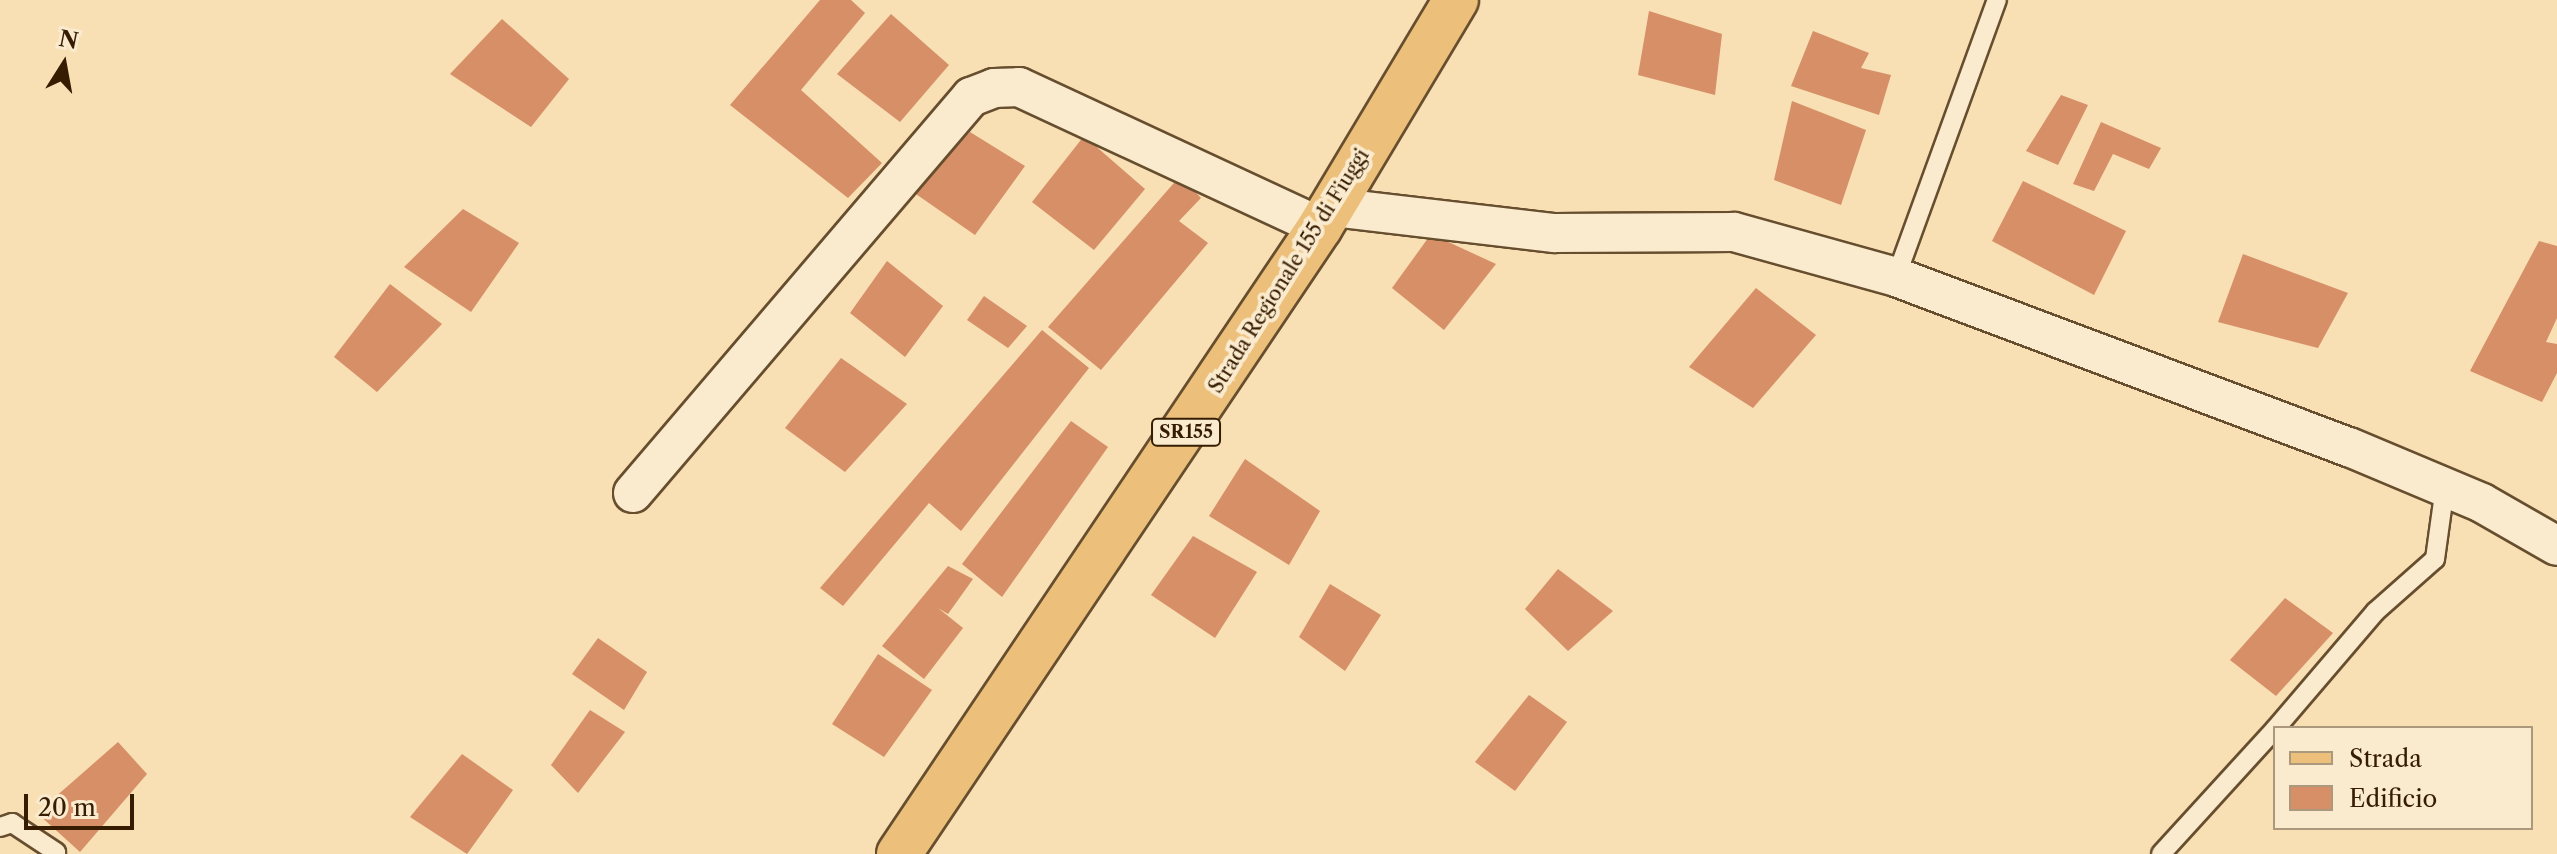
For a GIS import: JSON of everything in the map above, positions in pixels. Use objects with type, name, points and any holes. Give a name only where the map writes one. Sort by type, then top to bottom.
[{"type":"main road","name":"Strada Regionale 155 di Fiuggi","points":[[899,854],[1326,217],[1456,0]]},
{"type":"street","points":[[633,493],[971,97],[994,88],[1019,87],[1326,217],[1554,233],[1734,232],[1896,277],[2445,487],[2557,546]]},
{"type":"lane","points":[[1896,277],[1997,0]]},
{"type":"lane","points":[[2279,726],[2375,612],[2435,559],[2445,487]]},
{"type":"lane","points":[[2161,854],[2273,732]]},
{"type":"lane","points":[[0,827],[12,823],[56,852]]},
{"type":"building","points":[[820,0],[851,0],[865,13],[801,90],[882,163],[848,198],[730,105]]},
{"type":"building","points":[[1649,11],[1722,34],[1715,95],[1638,75]]},
{"type":"building","points":[[891,14],[949,65],[900,122],[837,74]]},
{"type":"building","points":[[502,19],[569,79],[531,127],[450,74]]},
{"type":"building","points":[[1813,31],[1869,53],[1861,68],[1891,75],[1879,115],[1791,86]]},
{"type":"building","points":[[2061,95],[2088,105],[2058,165],[2026,151]]},
{"type":"building","points":[[1792,101],[1866,130],[1841,205],[1774,180]]},
{"type":"building","points":[[2101,122],[2161,148],[2149,169],[2113,154],[2094,191],[2073,184]]},
{"type":"building","points":[[970,132],[1025,166],[975,235],[913,192]]},
{"type":"building","points":[[1084,136],[1145,189],[1094,250],[1032,202]]},
{"type":"building","points":[[1180,176],[1201,198],[1179,221],[1208,243],[1101,370],[1048,327]]},
{"type":"building","points":[[2023,181],[2126,231],[2094,295],[1992,241]]},
{"type":"building","points":[[463,209],[519,243],[471,312],[404,267]]},
{"type":"building","points":[[1431,234],[1496,264],[1444,330],[1392,288]]},
{"type":"building","points":[[2539,241],[2557,246],[2557,318],[2546,342],[2557,344],[2557,373],[2542,402],[2470,371]]},
{"type":"building","points":[[2243,254],[2348,293],[2318,348],[2218,322]]},
{"type":"building","points":[[887,261],[943,306],[905,357],[850,313]]},
{"type":"building","points":[[390,284],[442,324],[377,392],[334,357]]},
{"type":"building","points":[[1756,288],[1816,335],[1753,408],[1689,367]]},
{"type":"building","points":[[984,296],[1027,326],[1008,348],[967,320]]},
{"type":"building","points":[[1042,330],[1089,368],[961,531],[929,503],[843,606],[820,588]]},
{"type":"building","points":[[841,358],[907,404],[845,472],[785,428]]},
{"type":"building","points":[[1071,421],[1108,447],[1002,597],[962,564]]},
{"type":"building","points":[[1245,459],[1320,511],[1289,565],[1209,516]]},
{"type":"building","points":[[1193,536],[1257,572],[1215,638],[1151,595]]},
{"type":"building","points":[[948,566],[973,579],[948,614],[938,608],[963,628],[924,679],[882,646]]},
{"type":"building","points":[[1558,569],[1613,611],[1568,651],[1525,609]]},
{"type":"building","points":[[1330,584],[1381,615],[1345,671],[1299,637]]},
{"type":"building","points":[[2285,598],[2333,633],[2276,696],[2230,660]]},
{"type":"building","points":[[598,638],[647,672],[624,710],[572,674]]},
{"type":"building","points":[[878,654],[932,690],[884,757],[832,724]]},
{"type":"building","points":[[1529,695],[1567,722],[1515,791],[1475,762]]},
{"type":"building","points":[[590,710],[625,732],[578,793],[551,765]]},
{"type":"building","points":[[118,742],[147,774],[80,852],[37,813]]},
{"type":"building","points":[[462,754],[513,790],[467,854],[410,817]]}]
